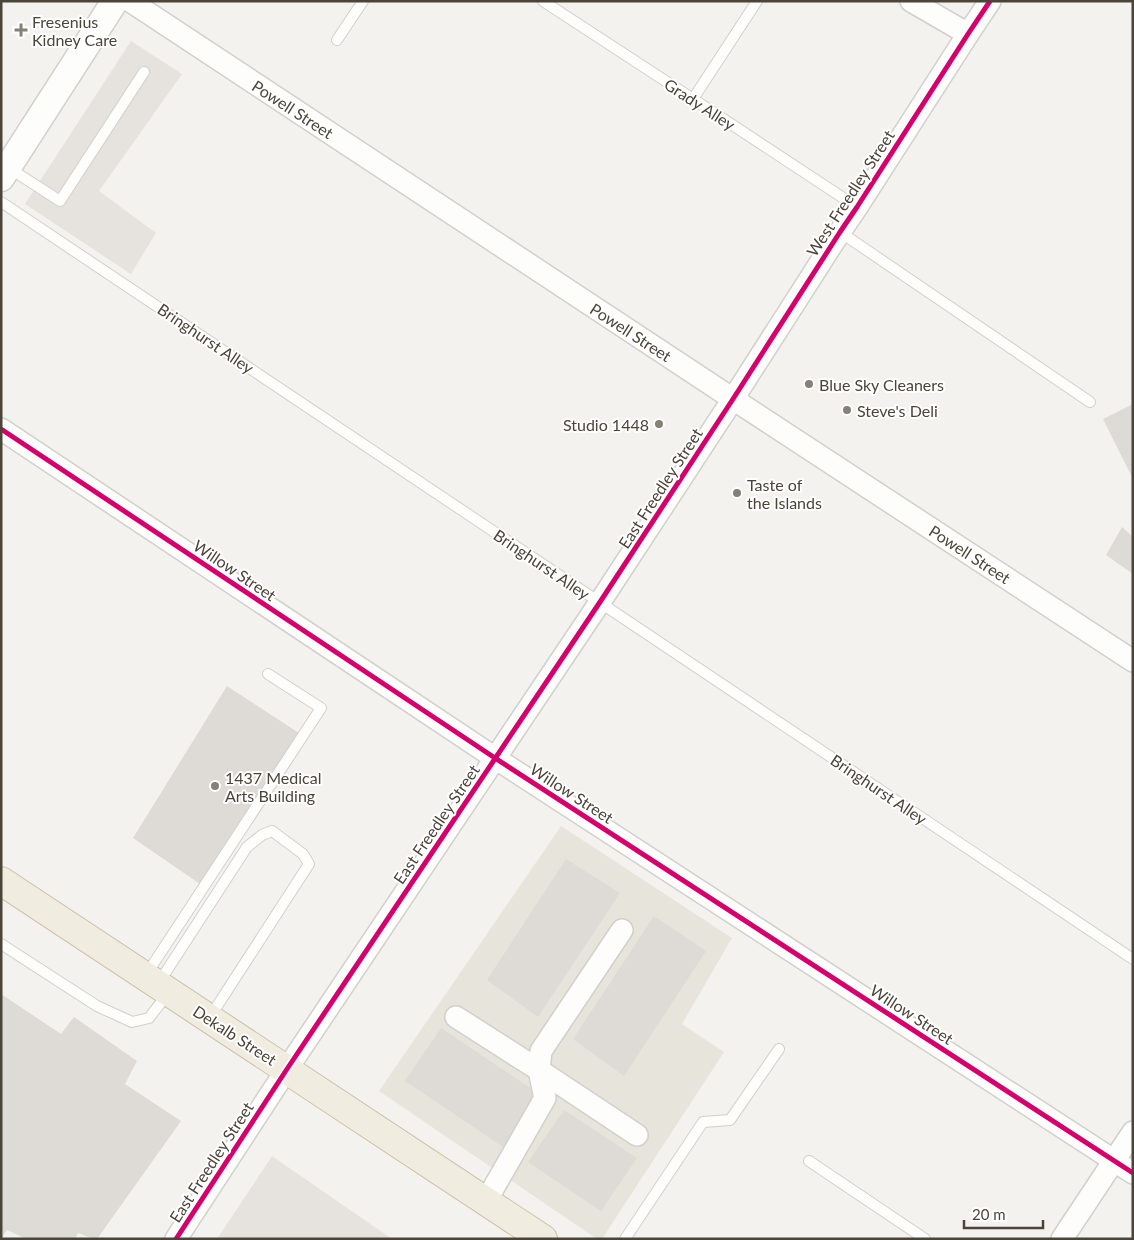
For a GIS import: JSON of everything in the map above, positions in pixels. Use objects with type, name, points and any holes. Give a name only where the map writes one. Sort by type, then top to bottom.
[{"type":"highway","name":"Dekalb Street","points":[[1,881],[543,1239]]},
{"type":"street","points":[[4,173],[115,1]]},
{"type":"street","name":"Powell Street","points":[[130,1],[1133,661]]},
{"type":"street","points":[[912,1],[968,34]]},
{"type":"street","name":"West Freedley Street","points":[[733,399],[990,1]]},
{"type":"street","name":"East Freedley Street","points":[[176,1239],[733,399]]},
{"type":"street","name":"Willow Street","points":[[1,430],[495,758],[1133,1173]]},
{"type":"street","points":[[486,1201],[545,1098],[539,1070],[541,1051],[622,930]]},
{"type":"street","points":[[456,1017],[637,1135]]},
{"type":"street","points":[[1062,1239],[1133,1132]]},
{"type":"lane","points":[[337,40],[363,1]]},
{"type":"lane","name":"Grady Alley","points":[[543,1],[857,207]]},
{"type":"lane","points":[[693,99],[758,1]]},
{"type":"lane","points":[[4,173],[60,200],[144,72]]},
{"type":"lane","name":"Bringhurst Alley","points":[[1,202],[1133,959]]},
{"type":"lane","points":[[840,232],[1090,402]]},
{"type":"lane","points":[[1,944],[97,1006],[132,1022],[149,1018],[157,984],[321,708],[268,674]]},
{"type":"lane","points":[[157,984],[248,847],[262,835],[272,832],[303,854],[308,864],[210,1018]]},
{"type":"lane","points":[[625,1239],[703,1122],[730,1120],[779,1049]]},
{"type":"lane","points":[[809,1161],[925,1239]]},
{"type":"shaded area","points":[[131,41],[182,74],[99,191],[156,233],[131,274],[25,204]]},
{"type":"shaded area","points":[[561,826],[732,938],[682,1024],[724,1052],[602,1239],[597,1239],[379,1091]]},
{"type":"shaded area","points":[[272,1156],[392,1239],[217,1239]]},
{"type":"building","points":[[1133,404],[1133,479],[1103,419]]},
{"type":"building","points":[[1122,527],[1133,537],[1133,574],[1106,555]]},
{"type":"building","name":"1437 Medical Arts Building","points":[[227,686],[299,733],[200,884],[133,838]]},
{"type":"building","points":[[566,859],[620,893],[538,1017],[487,980]]},
{"type":"building","points":[[654,916],[706,951],[624,1076],[573,1039]]},
{"type":"building","points":[[1,994],[61,1034],[74,1017],[137,1061],[125,1084],[181,1121],[97,1239],[78,1233],[75,1239],[26,1239],[7,1230],[1,1239]]},
{"type":"building","points":[[441,1028],[538,1093],[503,1147],[405,1081]]},
{"type":"building","points":[[564,1110],[637,1158],[601,1211],[528,1162]]},
{"type":"cycle path","points":[[176,1239],[287,1069],[600,602],[990,1]]},
{"type":"cycle path","points":[[1,429],[495,758],[1133,1173]]},
{"type":"place","name":"Fresenius Kidney Care","points":[[21,30]]},
{"type":"place","name":"Blue Sky Cleaners","points":[[809,384]]},
{"type":"place","name":"Steve's Deli","points":[[847,410]]},
{"type":"place","name":"Studio 1448","points":[[659,424]]},
{"type":"place","name":"Taste of the Islands","points":[[737,493]]},
{"type":"place","name":"1437 Medical Arts Building","points":[[215,786]]}]
